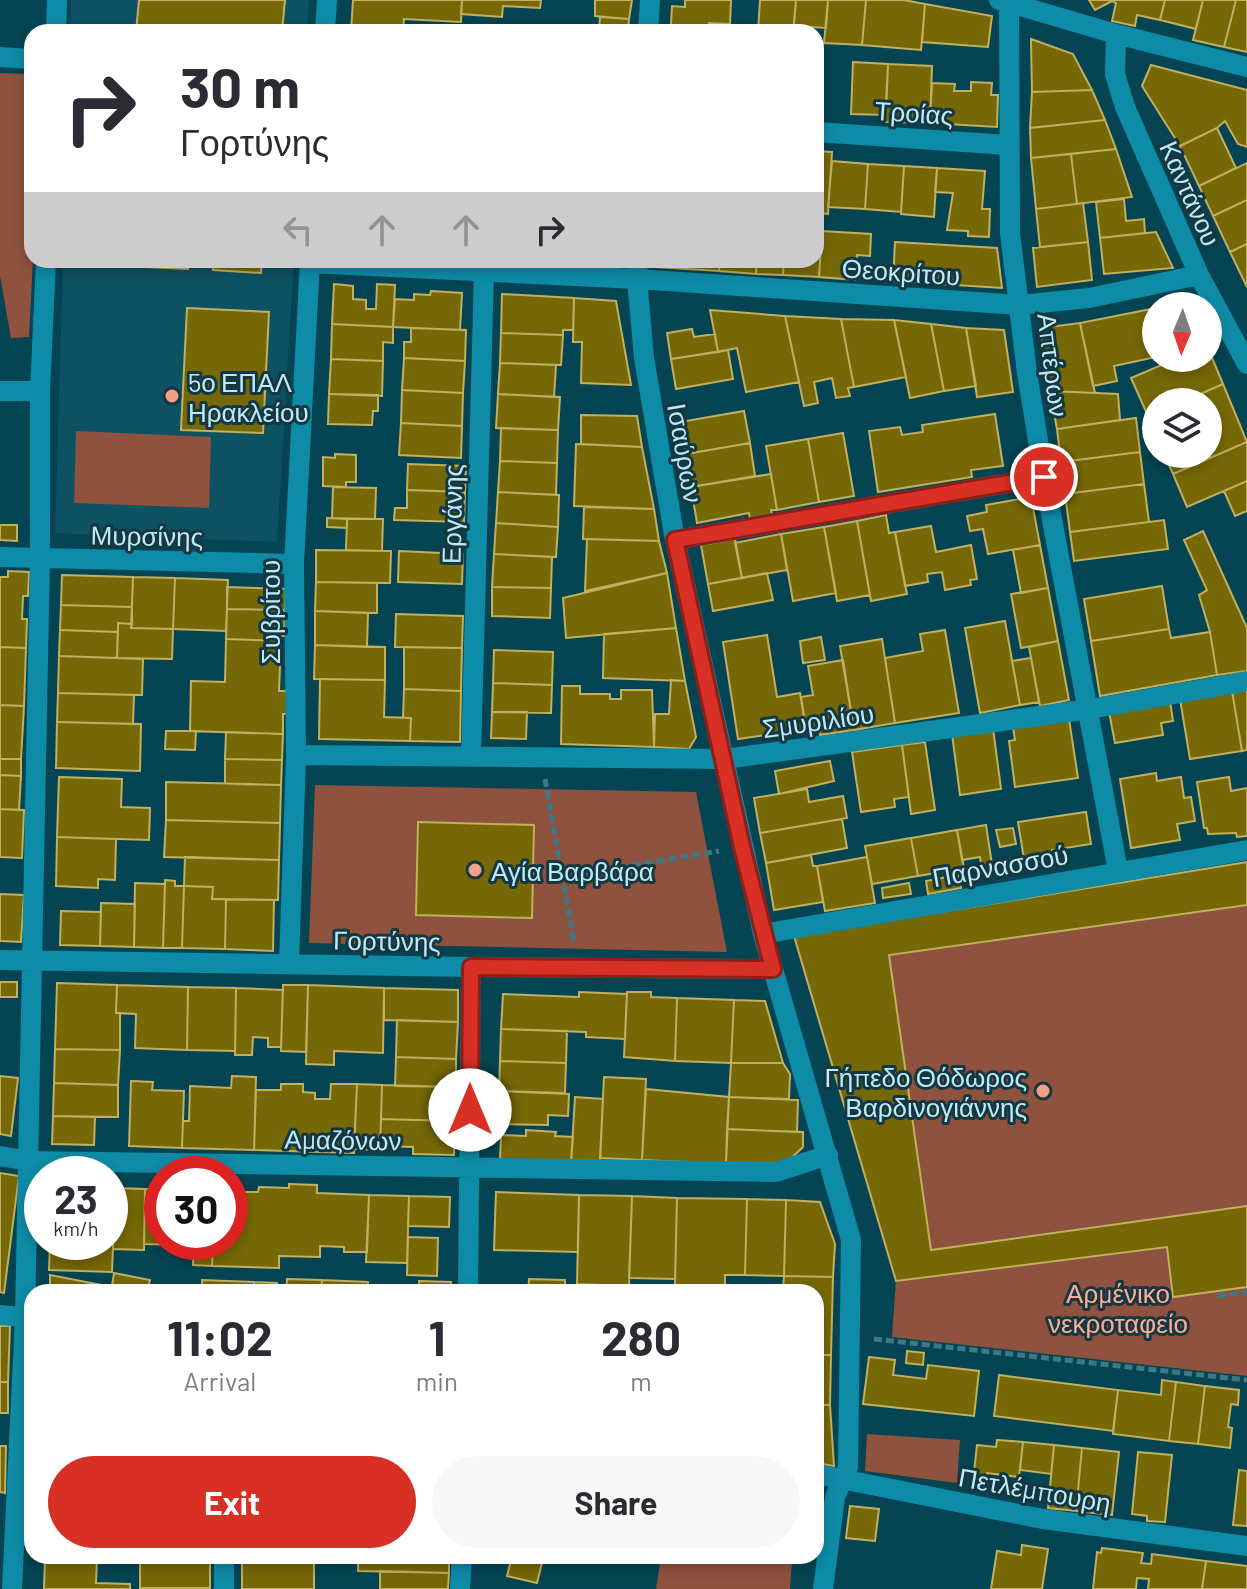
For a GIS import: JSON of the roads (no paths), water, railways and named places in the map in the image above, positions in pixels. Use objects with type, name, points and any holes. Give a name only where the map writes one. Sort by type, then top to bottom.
[{"type":"street","points":[[56,24],[57,0]]},
{"type":"street","points":[[326,24],[327,0]]},
{"type":"street","points":[[648,24],[650,0]]},
{"type":"street","points":[[1004,1],[1116,34],[1247,67]]},
{"type":"street","name":"Απτέρων","points":[[1004,1],[1010,233],[1044,477],[1118,871]]},
{"type":"street","name":"Καντάνου","points":[[1116,34],[1115,74],[1119,91],[1199,275],[1247,364]]},
{"type":"street","points":[[0,57],[24,58]]},
{"type":"street","name":"Τροίας","points":[[824,133],[1008,145]]},
{"type":"street","points":[[29,1156],[40,391],[46,268]]},
{"type":"street","name":"Συβρίτου","points":[[289,964],[296,755],[294,564],[310,268]]},
{"type":"street","name":"Θεοκρίτου","points":[[414,268],[484,272],[637,269],[1020,305],[1089,298],[1199,275]]},
{"type":"street","name":"Ισαύρων","points":[[637,269],[644,358],[675,540],[742,847],[763,934],[851,1240],[848,1467],[835,1497],[823,1589]]},
{"type":"street","name":"Εργάνης","points":[[471,757],[484,272]]},
{"type":"street","points":[[0,391],[40,391]]},
{"type":"street","points":[[675,540],[1044,477]]},
{"type":"street","name":"Μυρσίνης","points":[[0,557],[294,564]]},
{"type":"street","name":"Σμυριλίου","points":[[296,755],[725,759],[1090,709],[1247,681]]},
{"type":"street","name":"Παρνασσού","points":[[763,934],[1247,850]]},
{"type":"street","name":"Γορτύνης","points":[[0,960],[773,969]]},
{"type":"street","points":[[468,1284],[471,967]]},
{"type":"street","name":"Αμαζόνων","points":[[128,1162],[776,1172],[828,1155]]},
{"type":"street","name":"Αμαζόνων","points":[[0,1156],[24,1160]]},
{"type":"street","points":[[29,1260],[29,1284]]},
{"type":"street","points":[[0,1315],[24,1317]]},
{"type":"street","points":[[12,1589],[24,1398]]},
{"type":"street","name":"Πετλέμπουρη","points":[[824,1476],[1043,1519],[1247,1546]]},
{"type":"street","points":[[224,1564],[224,1589]]},
{"type":"street","points":[[460,1589],[462,1564]]},
{"type":"place","name":"5ο ΕΠΑΛ Ηρακλείου","points":[[172,396]]},
{"type":"place","name":"Αγία Βαρβάρα","points":[[475,870]]},
{"type":"place","name":"Γήπεδο Θόδωρος Βαρδινογιάννης","points":[[1043,1091]]},
{"type":"park label","name":"Αρμένικο νεκροταφείο","points":[[1118,1307]]}]
